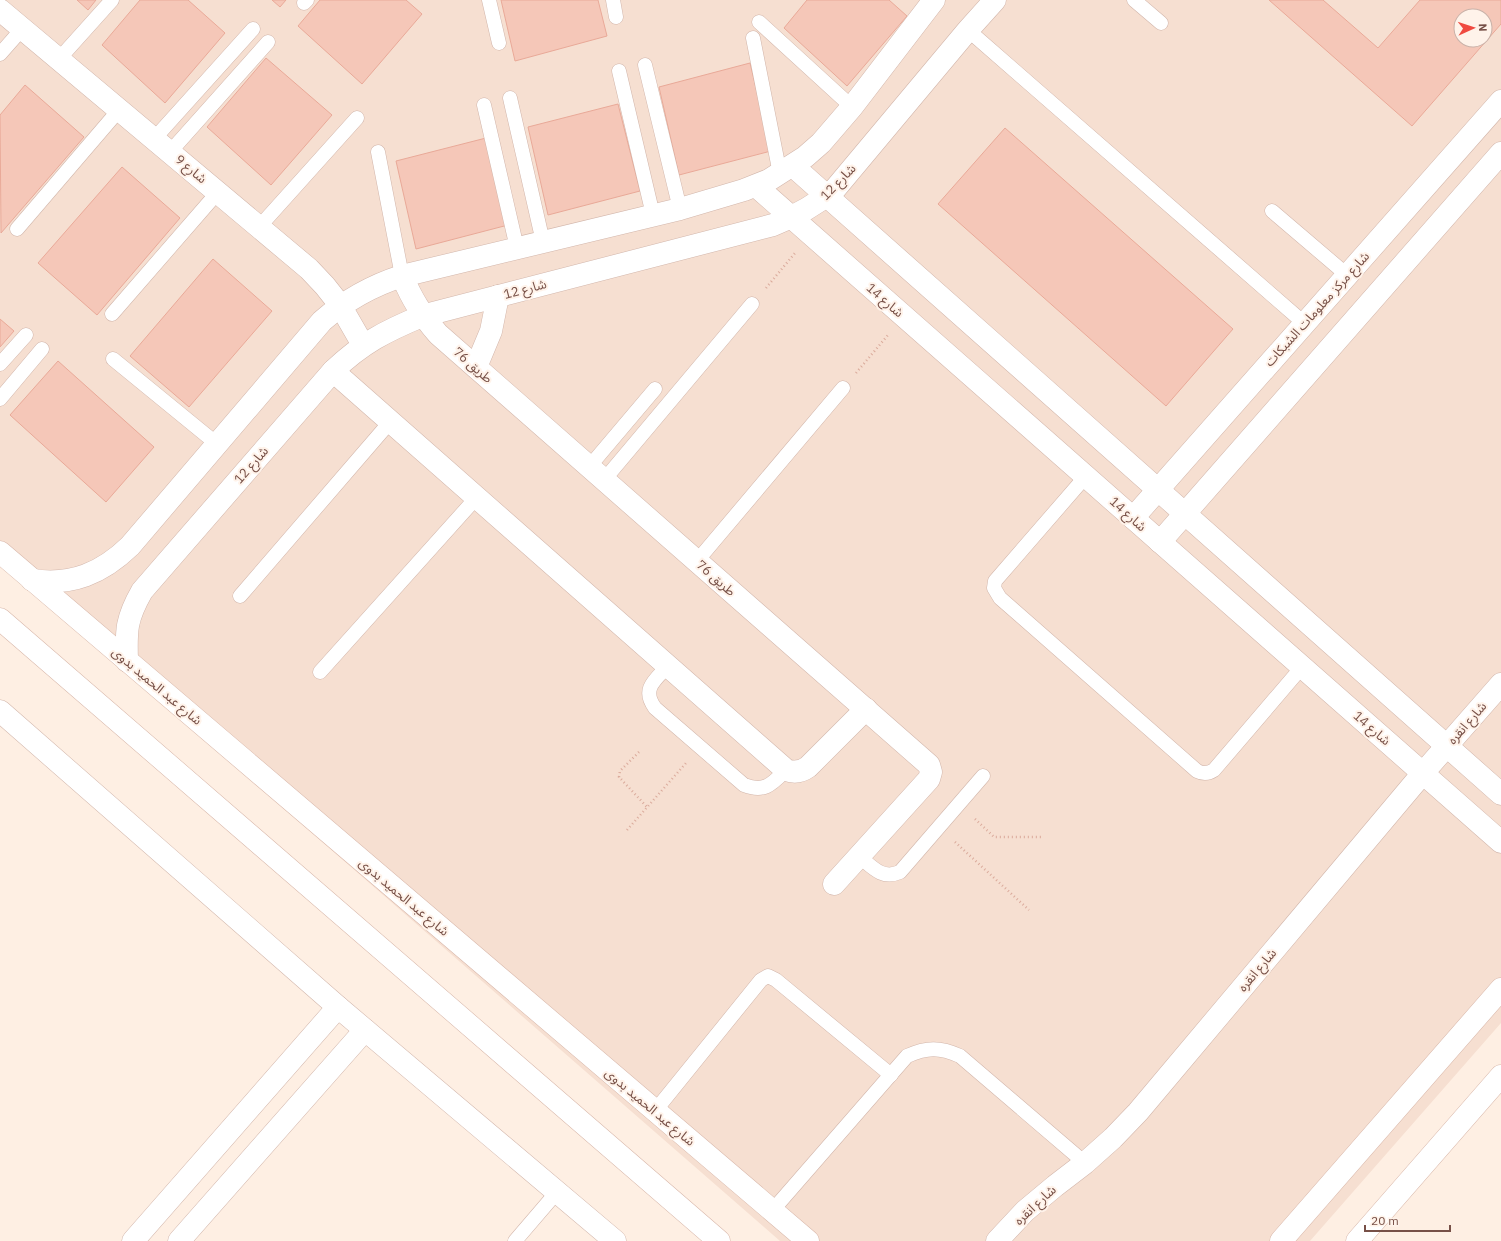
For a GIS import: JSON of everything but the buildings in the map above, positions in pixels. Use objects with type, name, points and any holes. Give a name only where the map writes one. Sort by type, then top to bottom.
[{"type":"street","name":"شارع 12","points":[[127,661],[126,633],[129,618],[142,591],[333,371],[347,357],[373,339],[422,316],[773,225],[791,218],[814,205],[835,189],[968,30],[995,0]]},
{"type":"street","points":[[32,580],[48,582],[78,578],[106,566],[119,557],[322,321],[340,305],[381,282],[680,209],[756,186],[786,170],[805,157],[821,143],[852,107],[932,1]]},
{"type":"street","name":"شارع 9","points":[[0,10],[260,226],[309,269],[340,305],[364,345]]},
{"type":"street","name":"شارع مركز معلومات الشبكات","points":[[1133,518],[1501,101]]},
{"type":"street","points":[[1160,542],[1501,154]]},
{"type":"street","points":[[786,170],[827,196],[1501,794]]},
{"type":"street","name":"شارع 14","points":[[756,186],[1501,842]]},
{"type":"street","name":"طريق 76","points":[[402,276],[411,297],[422,316],[438,334],[596,474],[927,762],[932,772],[929,779],[834,884]]},
{"type":"street","points":[[476,367],[491,331],[498,296]]},
{"type":"street","points":[[333,371],[786,770],[800,771],[808,767],[866,709]]},
{"type":"street","name":"شارع عبد الحميد بدوى","points":[[0,552],[808,1241]]},
{"type":"street","points":[[0,619],[719,1241]]},
{"type":"street","name":"شارع انقره","points":[[997,1241],[1025,1211],[1085,1163],[1113,1138],[1138,1112],[1423,773],[1501,684]]},
{"type":"street","points":[[0,711],[338,1007],[615,1241]]},
{"type":"street","points":[[1281,1241],[1501,989]]},
{"type":"street","points":[[133,1241],[338,1007]]},
{"type":"street","points":[[179,1241],[365,1030]]},
{"type":"street","points":[[1357,1241],[1501,1076]]},
{"type":"lane","points":[[59,59],[112,0]]},
{"type":"lane","points":[[489,0],[499,43]]},
{"type":"lane","points":[[613,0],[616,17]]},
{"type":"lane","points":[[1134,0],[1161,23]]},
{"type":"lane","points":[[759,22],[852,107]]},
{"type":"lane","points":[[0,54],[22,29]]},
{"type":"lane","points":[[162,145],[253,29]]},
{"type":"lane","points":[[968,30],[1304,323]]},
{"type":"lane","points":[[753,38],[786,170]]},
{"type":"lane","points":[[162,145],[268,42]]},
{"type":"lane","points":[[645,65],[680,209]]},
{"type":"lane","points":[[619,71],[653,215]]},
{"type":"lane","points":[[510,98],[543,242]]},
{"type":"lane","points":[[484,105],[517,248]]},
{"type":"lane","points":[[17,229],[119,110]]},
{"type":"lane","points":[[260,226],[357,118]]},
{"type":"lane","points":[[378,152],[402,276]]},
{"type":"lane","points":[[112,314],[218,192]]},
{"type":"lane","points":[[1272,211],[1347,275]]},
{"type":"lane","points":[[596,474],[752,304]]},
{"type":"lane","points":[[0,364],[26,334]]},
{"type":"lane","points":[[0,399],[42,349]]},
{"type":"lane","points":[[113,359],[217,444]]},
{"type":"lane","points":[[697,562],[843,388]]},
{"type":"lane","points":[[596,474],[656,389]]},
{"type":"lane","points":[[240,596],[390,422]]},
{"type":"lane","points":[[1086,476],[995,581],[994,588],[1000,598],[1201,773],[1210,773],[1214,770],[1302,667]]},
{"type":"lane","points":[[320,672],[477,497]]},
{"type":"lane","points":[[668,666],[651,685],[649,693],[651,702],[655,708],[744,785],[753,788],[763,788],[771,784],[786,770]]},
{"type":"lane","points":[[859,856],[882,874],[894,874],[900,872],[983,776]]},
{"type":"lane","points":[[655,1111],[761,980],[768,976],[776,980],[891,1075]]},
{"type":"lane","points":[[772,1211],[907,1056],[919,1050],[941,1049],[960,1056],[1085,1163]]},
{"type":"lane","points":[[515,1241],[557,1192]]},
{"type":"path","points":[[765,288],[790,259]]},
{"type":"path","points":[[857,371],[883,341]]},
{"type":"path","points":[[627,830],[700,747]]},
{"type":"path","points":[[639,752],[620,771],[618,778],[647,807]]},
{"type":"path","points":[[960,804],[994,837],[1043,837]]},
{"type":"path","points":[[939,828],[1029,910]]},
{"type":"shaded area","points":[[0,0],[1501,0],[1501,1023],[1310,1241],[780,1241],[0,561]]}]
